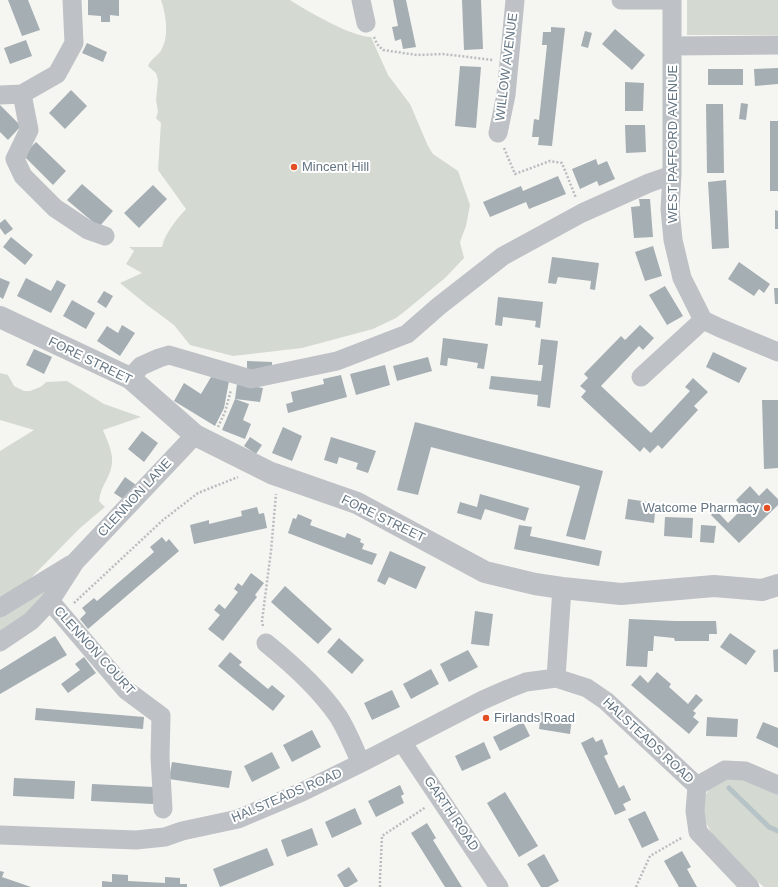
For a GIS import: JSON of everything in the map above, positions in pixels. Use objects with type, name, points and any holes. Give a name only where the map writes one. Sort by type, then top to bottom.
[{"type":"street","points":[[0,95],[22,94],[57,74],[74,43],[72,0]]},
{"type":"street","points":[[361,0],[366,23]]},
{"type":"street","name":"WILLOW AVENUE","points":[[498,133],[506,95],[510,64],[515,0]]},
{"type":"street","points":[[621,0],[672,0]]},
{"type":"street","name":"WEST PAFFORD AVENUE","points":[[672,0],[672,175],[670,209],[673,240],[682,278],[703,320]]},
{"type":"street","points":[[673,46],[778,45]]},
{"type":"street","points":[[22,94],[29,130],[14,160],[23,176],[55,208],[88,230],[105,236]]},
{"type":"street","points":[[130,378],[141,366],[159,358],[169,356],[251,379],[337,361],[407,334],[439,306],[503,256],[582,213],[649,183],[672,175]]},
{"type":"street","name":"FORE STREET","points":[[0,317],[130,378],[203,439],[281,476],[357,503],[485,572],[534,584],[621,594],[714,586],[762,590],[778,585]]},
{"type":"street","points":[[641,377],[703,320],[778,352]]},
{"type":"street","name":"CLENNON LANE","points":[[0,608],[75,562],[203,439]]},
{"type":"street","name":"CLENNON LANE","points":[[0,642],[31,621],[50,601],[75,562]]},
{"type":"street","points":[[556,678],[562,588]]},
{"type":"street","name":"CLENNON COURT","points":[[50,601],[126,690],[161,716],[160,756],[163,809]]},
{"type":"street","points":[[266,643],[292,665],[318,692],[338,716],[361,763]]},
{"type":"street","name":"HALSTEADS ROAD","points":[[0,835],[136,840],[165,837],[182,831],[238,819],[302,792],[508,688],[526,682],[556,678],[587,688],[606,701],[696,786]]},
{"type":"street","name":"GARTH ROAD","points":[[402,742],[499,887]]},
{"type":"street","points":[[750,887],[698,832],[694,811],[696,786],[725,770],[745,771],[778,785]]},
{"type":"path","points":[[366,23],[377,44],[383,50],[416,55],[443,54],[490,59],[510,64]]},
{"type":"path","points":[[498,133],[514,174],[550,162],[562,163],[582,213]]},
{"type":"path","points":[[203,439],[225,412],[235,375]]},
{"type":"path","points":[[266,643],[262,621],[271,551],[276,493],[281,476]]},
{"type":"path","points":[[78,600],[162,520],[198,493],[240,477]]},
{"type":"path","points":[[380,887],[382,836],[440,798]]},
{"type":"path","points":[[636,887],[650,856],[698,828]]},
{"type":"shaded area","points":[[161,0],[290,0],[318,17],[342,28],[353,33],[371,37],[388,75],[410,104],[433,154],[458,171],[470,205],[466,226],[460,242],[464,258],[445,278],[404,312],[396,318],[373,329],[302,348],[233,356],[190,345],[174,325],[120,283],[142,273],[126,264],[134,251],[129,247],[162,247],[168,232],[186,209],[158,170],[161,123],[156,118],[158,112],[156,100],[158,80],[156,73],[148,66],[160,52],[165,40],[166,19]]},
{"type":"shaded area","points":[[687,0],[778,0],[778,35],[687,35]]},
{"type":"shaded area","points":[[0,373],[8,375],[14,386],[24,391],[30,391],[40,387],[46,382],[67,381],[104,404],[141,417],[103,430],[112,459],[111,469],[101,492],[99,501],[105,507],[80,528],[28,581],[0,597],[0,451],[34,430],[0,420]]},
{"type":"shaded area","points":[[75,562],[0,642],[0,608]]},
{"type":"shaded area","points":[[730,776],[778,791],[778,887],[764,887],[730,855],[718,842],[709,828],[704,814],[704,800],[713,785]]},
{"type":"building","points":[[8,0],[28,0],[40,30],[22,36]]},
{"type":"building","points":[[88,0],[119,0],[119,16],[110,15],[110,22],[101,22],[101,16],[88,15]]},
{"type":"building","points":[[393,0],[406,0],[416,47],[403,49],[401,39],[395,41],[392,27],[398,26]]},
{"type":"building","points":[[462,0],[481,0],[483,49],[464,50]]},
{"type":"building","points":[[551,27],[565,28],[552,146],[538,145],[539,137],[532,137],[534,119],[539,120],[547,45],[542,45],[543,32],[551,32]]},
{"type":"building","points":[[615,29],[645,55],[632,70],[602,44]]},
{"type":"building","points":[[585,31],[592,33],[588,48],[581,46]]},
{"type":"building","points":[[26,40],[32,56],[10,64],[4,48]]},
{"type":"building","points":[[87,43],[107,52],[103,62],[82,53]]},
{"type":"building","points":[[460,66],[481,67],[476,128],[455,126]]},
{"type":"building","points":[[778,68],[778,84],[755,86],[754,69]]},
{"type":"building","points":[[708,69],[743,69],[743,85],[708,85]]},
{"type":"building","points":[[625,82],[644,83],[643,111],[625,111]]},
{"type":"building","points":[[71,90],[87,106],[65,129],[49,113]]},
{"type":"building","points":[[741,103],[748,104],[746,120],[739,119]]},
{"type":"building","points":[[706,104],[723,104],[724,173],[707,173]]},
{"type":"building","points":[[0,105],[21,126],[8,140],[0,132]]},
{"type":"building","points":[[770,121],[778,121],[778,191],[770,191]]},
{"type":"building","points":[[625,125],[645,125],[646,152],[626,153]]},
{"type":"building","points":[[36,142],[66,171],[53,185],[23,155]]},
{"type":"building","points":[[596,159],[598,165],[607,161],[615,179],[599,186],[597,181],[580,189],[572,169]]},
{"type":"building","points":[[558,176],[566,194],[529,209],[526,202],[490,217],[483,202],[521,186],[523,191]]},
{"type":"building","points":[[726,180],[729,248],[712,249],[708,182]]},
{"type":"building","points":[[82,184],[113,211],[99,227],[67,200]]},
{"type":"building","points":[[153,185],[167,199],[139,228],[124,213]]},
{"type":"building","points":[[639,199],[650,199],[653,237],[634,238],[631,207],[640,206]]},
{"type":"building","points":[[775,210],[778,211],[778,229],[775,229]]},
{"type":"building","points":[[5,219],[13,229],[5,235],[0,228],[0,223]]},
{"type":"building","points":[[11,237],[33,255],[25,265],[3,247]]},
{"type":"building","points":[[653,246],[662,276],[645,281],[635,252]]},
{"type":"building","points":[[552,257],[599,263],[595,290],[590,289],[591,281],[558,277],[556,284],[548,283]]},
{"type":"building","points":[[739,262],[770,284],[764,293],[759,289],[754,296],[728,279]]},
{"type":"building","points":[[0,278],[10,282],[3,299],[0,297]]},
{"type":"building","points":[[26,278],[51,291],[57,280],[66,285],[51,313],[17,296]]},
{"type":"building","points":[[665,286],[683,316],[667,325],[649,295]]},
{"type":"building","points":[[774,288],[778,288],[778,304],[775,304]]},
{"type":"building","points":[[104,291],[113,296],[106,308],[97,302]]},
{"type":"building","points":[[498,297],[543,302],[540,328],[535,327],[536,321],[503,317],[502,326],[495,325]]},
{"type":"building","points":[[72,300],[95,313],[86,329],[63,316]]},
{"type":"building","points":[[122,325],[135,333],[120,356],[97,341],[107,326],[118,333]]},
{"type":"building","points":[[640,325],[654,338],[643,350],[639,346],[601,386],[651,433],[690,391],[685,387],[693,378],[708,392],[694,406],[698,410],[662,449],[658,445],[650,453],[644,447],[640,452],[581,397],[586,391],[580,386],[588,378],[584,374],[621,336],[625,340]]},
{"type":"building","points":[[443,338],[488,344],[484,369],[477,368],[478,363],[448,358],[447,366],[440,365]]},
{"type":"building","points":[[541,339],[558,341],[550,408],[537,406],[538,395],[489,389],[491,376],[541,381],[543,365],[538,365]]},
{"type":"building","points":[[34,349],[52,357],[44,374],[26,365]]},
{"type":"building","points":[[713,352],[747,368],[739,383],[706,367]]},
{"type":"building","points":[[428,357],[432,371],[397,381],[393,366]]},
{"type":"building","points":[[247,361],[272,362],[272,370],[247,370]]},
{"type":"building","points":[[385,365],[390,385],[356,395],[350,374]]},
{"type":"building","points":[[341,375],[347,397],[288,413],[286,404],[293,402],[291,392],[324,384],[323,379]]},
{"type":"building","points":[[211,377],[229,381],[224,408],[215,426],[174,401],[184,383],[201,394]]},
{"type":"building","points":[[237,384],[263,388],[260,402],[235,399]]},
{"type":"building","points":[[235,399],[249,404],[243,420],[251,424],[245,439],[222,430]]},
{"type":"building","points":[[762,400],[778,400],[778,468],[764,469]]},
{"type":"building","points":[[415,422],[603,471],[585,540],[566,536],[580,486],[431,447],[418,495],[397,490]]},
{"type":"building","points":[[283,427],[302,436],[292,461],[272,453]]},
{"type":"building","points":[[142,431],[158,443],[144,462],[128,449]]},
{"type":"building","points":[[250,437],[262,445],[256,454],[244,446]]},
{"type":"building","points":[[331,437],[376,451],[368,473],[356,469],[358,463],[339,457],[337,464],[324,460]]},
{"type":"building","points":[[125,477],[136,485],[126,501],[114,493]]},
{"type":"building","points":[[750,486],[759,496],[767,488],[778,499],[778,505],[739,543],[711,515],[716,510],[728,523],[743,508],[736,500]]},
{"type":"building","points":[[480,494],[529,508],[525,521],[485,509],[481,520],[457,513],[460,502],[477,507]]},
{"type":"building","points":[[628,499],[656,503],[654,523],[625,519]]},
{"type":"building","points":[[257,507],[259,514],[264,513],[267,528],[194,544],[190,525],[209,520],[209,524],[242,516],[241,511]]},
{"type":"building","points":[[298,514],[312,520],[310,525],[345,538],[347,533],[361,539],[360,542],[364,544],[362,549],[377,554],[372,565],[288,533],[293,518],[296,519]]},
{"type":"building","points":[[665,517],[693,518],[692,538],[664,536]]},
{"type":"building","points":[[519,525],[532,527],[530,536],[602,551],[599,566],[514,549]]},
{"type":"building","points":[[701,525],[716,526],[714,543],[700,542]]},
{"type":"building","points":[[162,537],[166,542],[169,539],[179,551],[88,629],[80,619],[86,613],[82,608],[94,598],[97,601],[154,552],[150,547]]},
{"type":"building","points":[[390,551],[426,567],[416,589],[389,577],[385,585],[377,581]]},
{"type":"building","points":[[251,573],[264,583],[255,595],[257,597],[223,641],[208,629],[220,615],[214,610],[219,604],[225,609],[238,592],[234,589],[238,583],[242,586]]},
{"type":"building","points":[[285,586],[332,629],[318,644],[271,602]]},
{"type":"building","points":[[475,611],[493,614],[489,646],[471,644]]},
{"type":"building","points":[[629,619],[716,621],[717,634],[709,634],[709,641],[675,641],[674,638],[654,636],[653,651],[648,651],[647,667],[626,666]]},
{"type":"building","points":[[730,633],[756,651],[746,665],[720,647]]},
{"type":"building","points":[[55,636],[67,655],[0,694],[0,670]]},
{"type":"building","points":[[339,638],[364,660],[352,674],[327,652]]},
{"type":"building","points":[[778,649],[778,672],[774,672],[773,650]]},
{"type":"building","points":[[468,650],[478,667],[449,682],[440,664]]},
{"type":"building","points":[[230,652],[242,662],[239,665],[268,689],[272,685],[285,696],[273,711],[218,666]]},
{"type":"building","points":[[84,657],[96,673],[68,693],[61,684],[80,670],[75,664]]},
{"type":"building","points":[[431,669],[439,684],[411,699],[403,684]]},
{"type":"building","points":[[657,672],[671,684],[669,687],[688,704],[696,694],[703,700],[693,711],[696,713],[693,717],[699,722],[689,734],[631,685],[640,675],[648,683]]},
{"type":"building","points":[[392,690],[400,707],[372,720],[364,703]]},
{"type":"building","points":[[36,708],[144,717],[143,729],[35,720]]},
{"type":"building","points":[[541,712],[572,717],[570,734],[539,729]]},
{"type":"building","points":[[707,717],[738,719],[737,737],[706,736]]},
{"type":"building","points":[[523,722],[530,736],[500,751],[493,737]]},
{"type":"building","points":[[763,722],[778,728],[778,748],[756,738]]},
{"type":"building","points":[[312,730],[321,747],[292,762],[283,745]]},
{"type":"building","points":[[593,737],[596,742],[602,739],[608,754],[604,756],[619,788],[624,785],[631,800],[623,804],[626,810],[615,815],[581,743]]},
{"type":"building","points":[[484,742],[491,758],[462,771],[455,756]]},
{"type":"building","points":[[272,752],[280,768],[252,782],[244,766]]},
{"type":"building","points":[[172,762],[232,771],[229,788],[169,779]]},
{"type":"building","points":[[14,778],[75,781],[74,799],[13,796]]},
{"type":"building","points":[[92,784],[154,787],[153,804],[91,801]]},
{"type":"building","points":[[400,785],[404,794],[401,796],[404,803],[376,817],[368,801]]},
{"type":"building","points":[[505,792],[538,846],[519,857],[487,803]]},
{"type":"building","points":[[355,808],[362,824],[332,838],[325,822]]},
{"type":"building","points":[[645,811],[659,840],[642,848],[628,819]]},
{"type":"building","points":[[427,823],[436,838],[433,840],[462,887],[445,887],[411,833]]},
{"type":"building","points":[[312,828],[318,845],[287,857],[281,840]]},
{"type":"building","points":[[267,848],[274,865],[220,887],[213,869]]},
{"type":"building","points":[[682,851],[691,867],[687,869],[697,887],[679,887],[664,861]]},
{"type":"building","points":[[544,854],[559,881],[548,887],[541,887],[527,864]]},
{"type":"building","points":[[349,867],[358,881],[348,887],[344,887],[337,875]]},
{"type":"building","points":[[0,871],[4,872],[2,877],[31,887],[0,887]]},
{"type":"building","points":[[112,874],[128,875],[128,881],[165,883],[165,877],[180,878],[180,884],[187,884],[187,887],[102,887],[102,881],[112,882]]},
{"type":"waterway","points":[[729,788],[769,827],[778,831]]},
{"type":"place","name":"Mincent Hill","points":[[294,167]]},
{"type":"place","name":"Watcome Pharmacy","points":[[767,508]]},
{"type":"place","name":"Firlands Road","points":[[486,718]]}]
